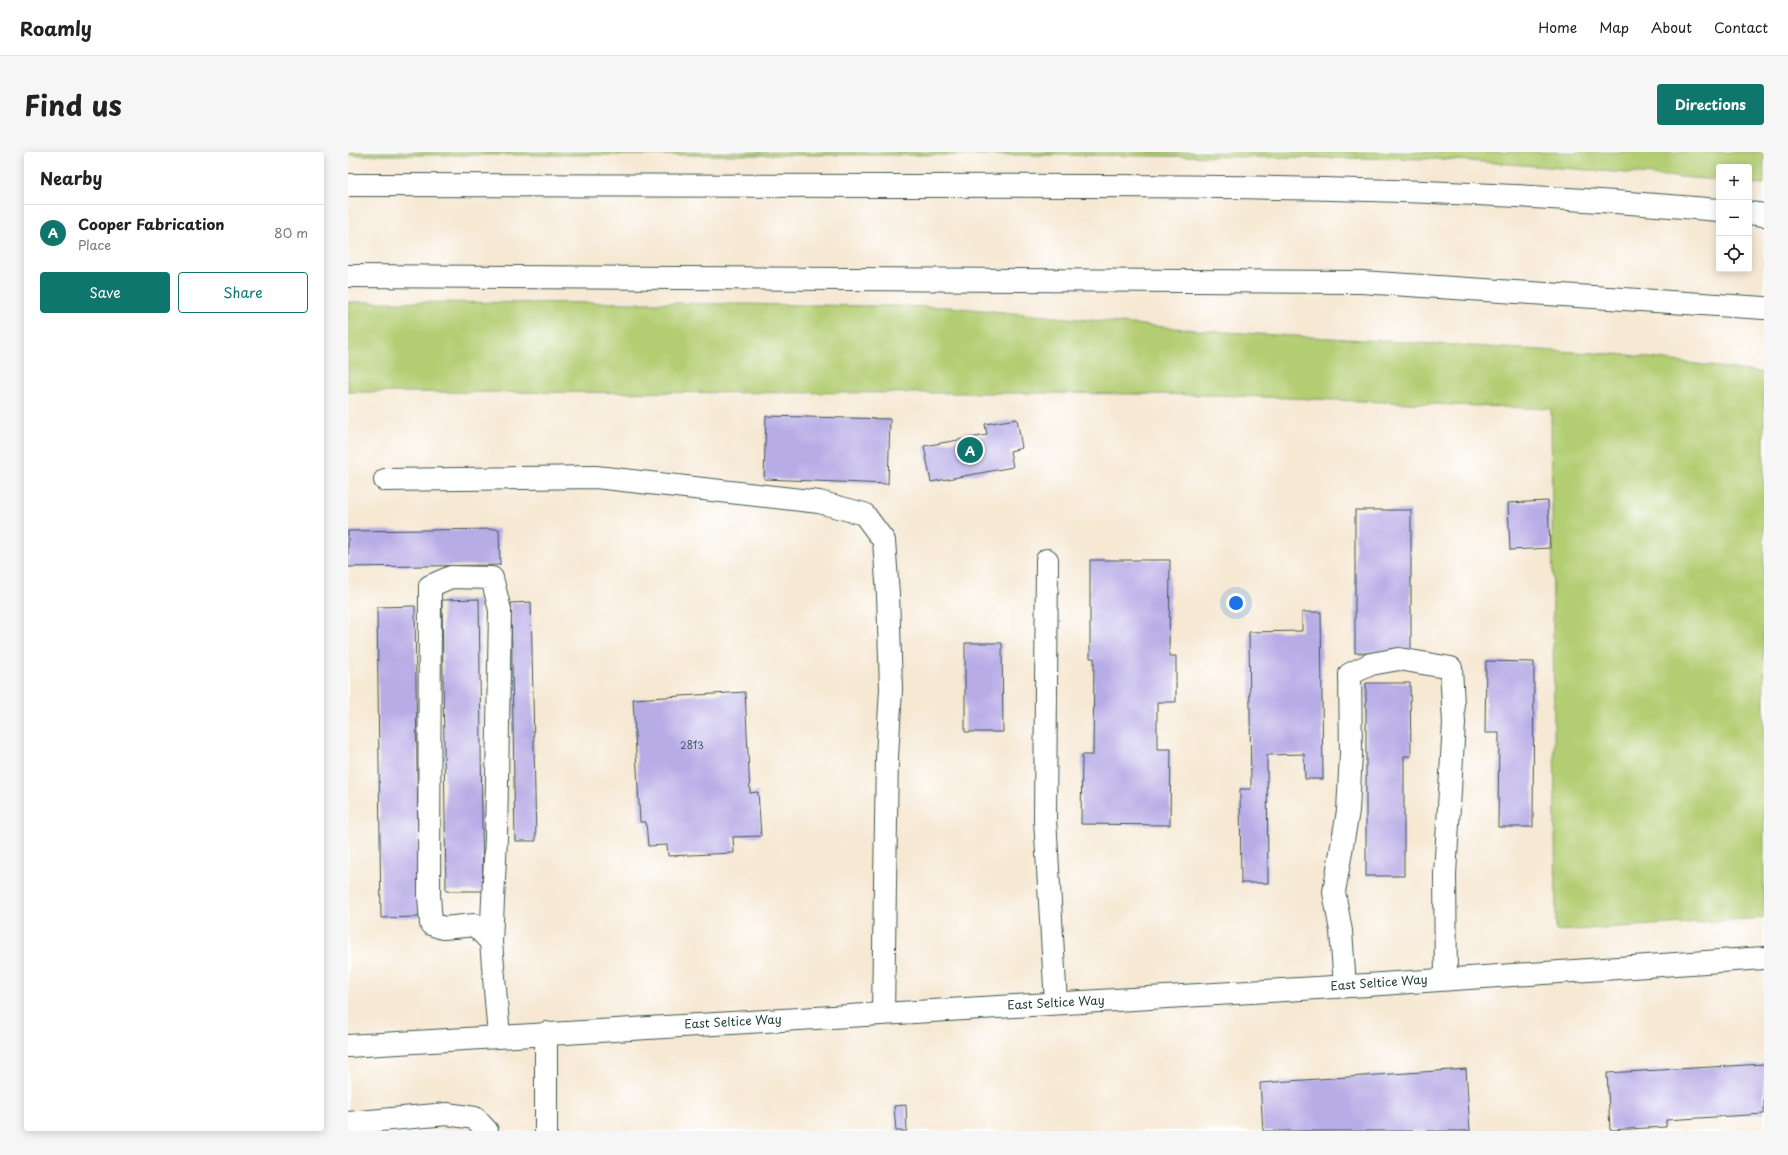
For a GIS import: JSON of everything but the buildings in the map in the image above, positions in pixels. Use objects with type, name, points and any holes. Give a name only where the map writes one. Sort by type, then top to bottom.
[{"type":"main road","points":[[348,185],[1155,185],[1390,191],[1623,202],[1716,210]]},
{"type":"main road","points":[[1752,213],[1764,214]]},
{"type":"main road","points":[[348,276],[1362,282],[1764,308]]},
{"type":"main road","points":[[385,480],[596,478],[819,502],[864,514],[884,541],[888,594],[891,689],[887,757],[883,1013]]},
{"type":"main road","points":[[1047,560],[1045,819],[1056,1003]]},
{"type":"main road","points":[[491,942],[475,925],[443,928],[431,924],[429,894],[430,586],[451,577],[492,578],[500,610],[496,838],[491,942],[499,1036]]},
{"type":"main road","points":[[1346,986],[1341,931],[1334,892],[1348,811],[1351,753],[1350,674],[1371,664],[1398,659],[1451,668],[1454,723],[1445,874],[1446,979]]},
{"type":"main road","name":"East Seltice Way","points":[[348,1046],[1346,986],[1764,958]]},
{"type":"main road","points":[[546,1033],[546,1131]]},
{"type":"main road","points":[[348,1123],[447,1114],[475,1118],[487,1131]]},
{"type":"green space","points":[[348,152],[1764,152],[1764,184],[1752,183],[1752,164],[1716,164],[1716,180],[1443,159],[1059,155],[348,155]]},
{"type":"green space","points":[[348,302],[667,303],[949,307],[1207,331],[1628,355],[1764,373],[1764,918],[1556,931],[1551,409],[1217,395],[1048,393],[348,392]]},
{"type":"place","name":"Cooper Fabrication","points":[[970,450]]}]
